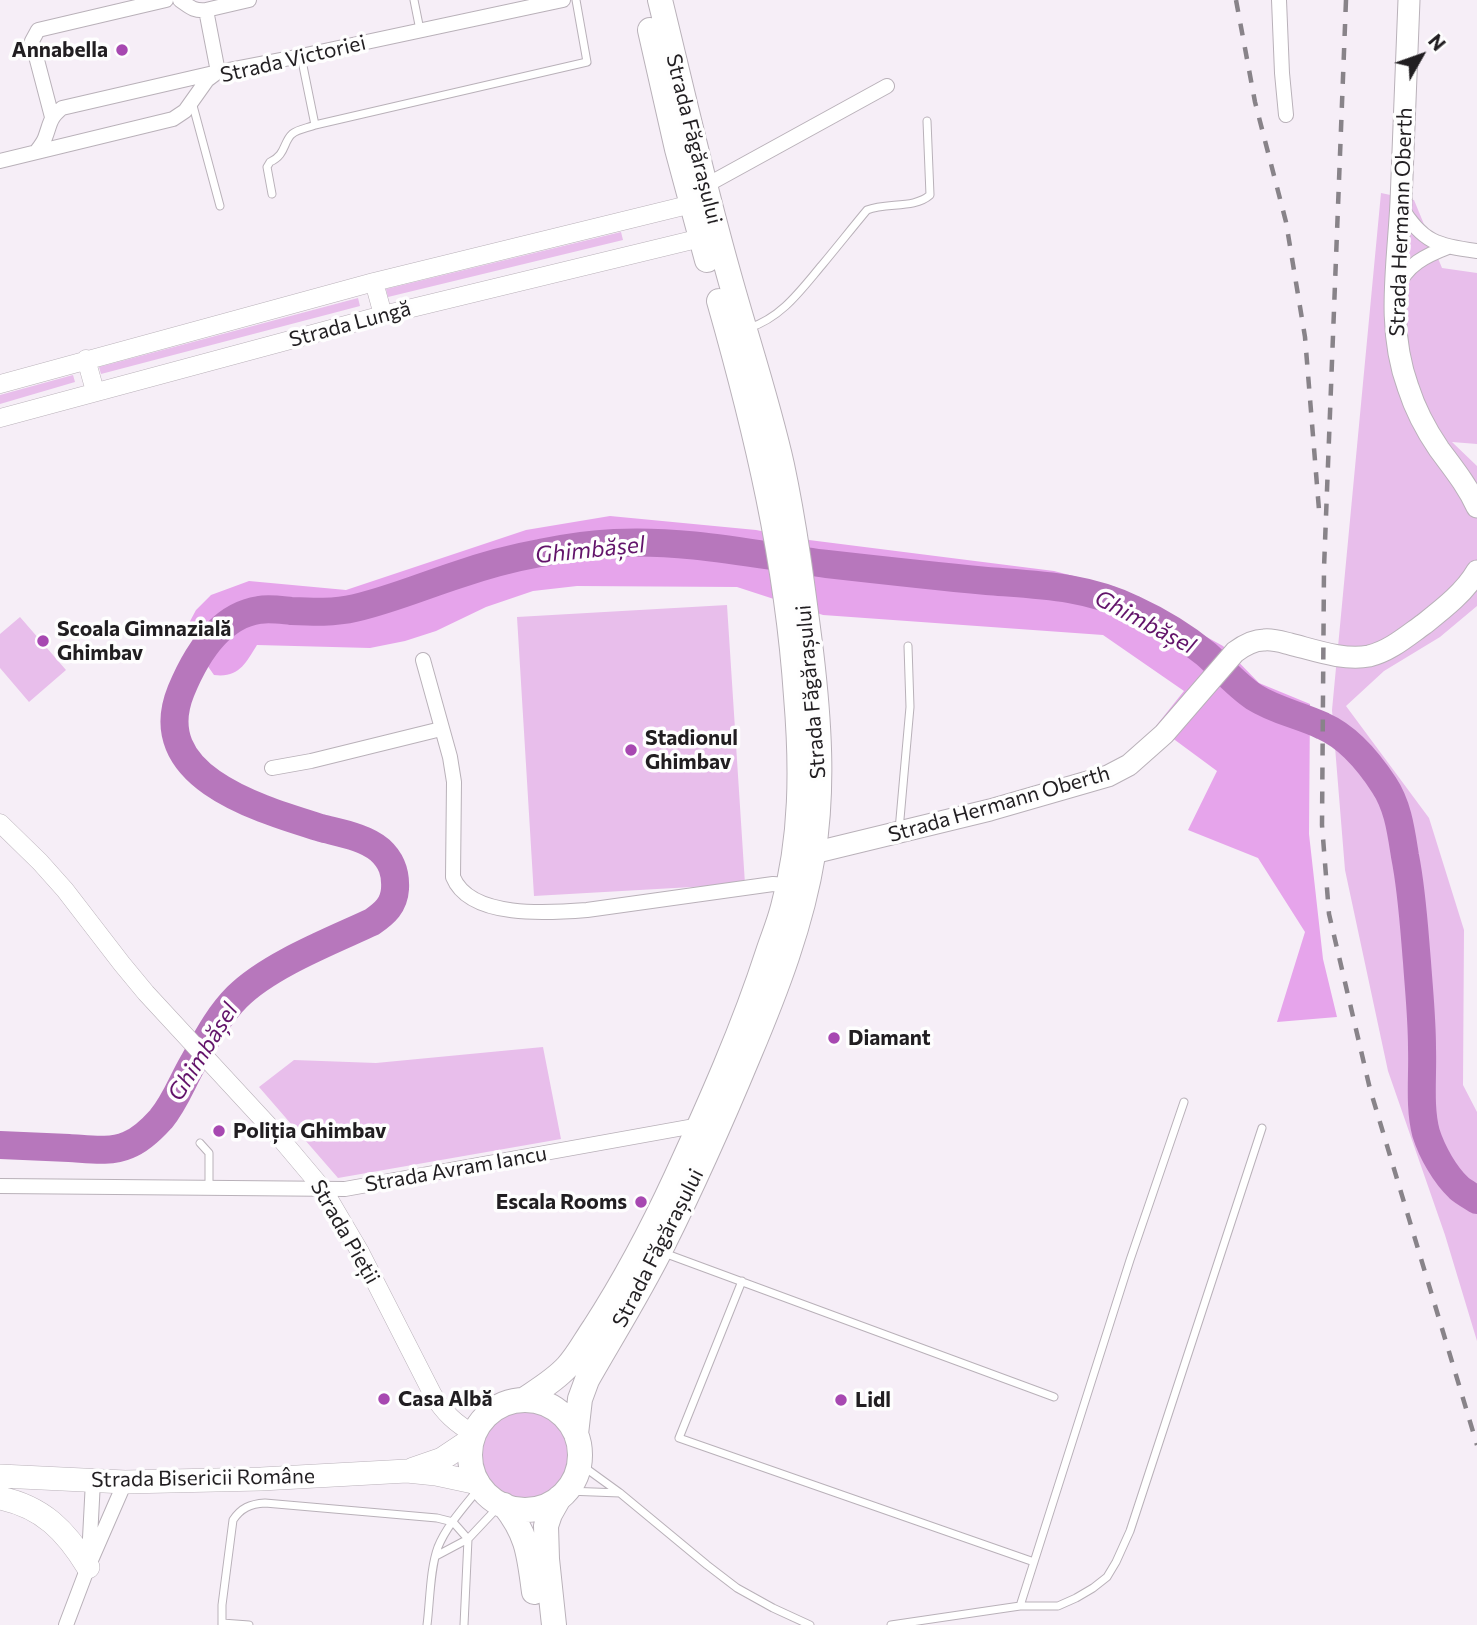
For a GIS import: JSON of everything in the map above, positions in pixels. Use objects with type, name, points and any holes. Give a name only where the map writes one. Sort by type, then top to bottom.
[{"type":"highway","name":"Strada Făgărașului","points":[[643,0],[677,149],[699,195],[728,272],[773,428],[782,465],[781,510]]},
{"type":"highway","name":"Strada Făgărașului","points":[[580,1464],[576,1434],[580,1398],[587,1380],[660,1251],[729,1104],[775,990],[800,912],[813,853],[819,782],[818,731],[781,510],[748,408],[701,237],[699,195],[660,0]]},
{"type":"highway","name":"Strada Făgărașului","points":[[473,1436],[490,1411],[507,1402],[525,1399],[551,1382],[568,1366],[606,1309],[643,1244],[731,1054],[759,982],[783,907],[794,853],[801,783],[798,621]]},
{"type":"highway","points":[[525,1399],[556,1409],[565,1416],[576,1434]]},
{"type":"highway","points":[[473,1436],[471,1466],[479,1485],[502,1505],[519,1525],[525,1538],[539,1625]]},
{"type":"highway","points":[[554,1625],[546,1526],[550,1514],[573,1483],[580,1464]]},
{"type":"highway","points":[[502,1505],[518,1510],[533,1510],[547,1506],[563,1494]]},
{"type":"main road","name":"Strada Hermann Oberth","points":[[1409,0],[1394,322],[1401,365],[1426,428],[1474,497]]},
{"type":"main road","name":"Strada Hermann Oberth","points":[[813,853],[990,810],[1108,776],[1129,765],[1164,734],[1244,645],[1264,639],[1350,657],[1383,652],[1432,618],[1474,579]]},
{"type":"main road","name":"Strada Bisericii Române","points":[[407,1471],[442,1459],[473,1436]]},
{"type":"main road","name":"Strada Bisericii Române","points":[[0,1476],[125,1482],[261,1479],[407,1471],[436,1474],[479,1485]]},
{"type":"main road","points":[[0,1498],[28,1506],[45,1516],[76,1547],[88,1567]]},
{"type":"street","points":[[52,117],[32,41],[38,30],[166,0]]},
{"type":"street","points":[[180,0],[196,11],[248,0]]},
{"type":"street","name":"Strada Victoriei","points":[[0,161],[173,118],[184,111],[207,80],[218,72],[564,0]]},
{"type":"street","points":[[1279,0],[1286,115]]},
{"type":"street","points":[[36,152],[45,140],[52,117],[62,108],[218,72],[206,9]]},
{"type":"street","name":"Strada Lungă","points":[[0,384],[699,195],[887,86]]},
{"type":"street","points":[[1401,205],[1409,220],[1432,241],[1448,247],[1477,251]]},
{"type":"street","name":"Strada Lungă","points":[[0,418],[383,315],[701,237]]},
{"type":"street","points":[[1394,298],[1399,283],[1411,267],[1426,256],[1448,247]]},
{"type":"street","points":[[374,282],[383,315]]},
{"type":"street","points":[[86,359],[95,391]]},
{"type":"street","points":[[423,660],[450,757],[454,782],[453,877],[463,893],[493,907],[524,912],[556,912],[773,884],[788,885]]},
{"type":"street","points":[[272,768],[312,761],[441,729]]},
{"type":"street","name":"Strada Pieții","points":[[0,823],[65,890],[122,964],[323,1189],[360,1252],[433,1395],[447,1415],[473,1436]]},
{"type":"street","name":"Strada Avram Iancu","points":[[0,1186],[323,1189],[358,1186],[700,1125]]},
{"type":"street","points":[[88,1567],[93,1481]]},
{"type":"street","points":[[66,1625],[125,1482]]},
{"type":"lane","points":[[414,0],[420,31]]},
{"type":"lane","points":[[272,194],[267,167],[270,162],[281,153],[292,135],[315,125],[587,62],[576,0]]},
{"type":"lane","points":[[301,56],[315,125]]},
{"type":"lane","points":[[192,102],[220,206]]},
{"type":"lane","points":[[745,329],[763,323],[793,300],[867,210],[877,206],[923,201],[930,195],[927,121]]},
{"type":"lane","points":[[899,833],[910,707],[908,646]]},
{"type":"lane","points":[[1020,1606],[1130,1260],[1184,1102]]},
{"type":"lane","points":[[891,1625],[1020,1606],[1058,1606],[1093,1588],[1107,1577],[1130,1531],[1262,1128]]},
{"type":"lane","points":[[200,1143],[209,1153],[208,1187]]},
{"type":"lane","points":[[660,1251],[1054,1397]]},
{"type":"lane","points":[[742,1282],[679,1438],[1034,1562]]},
{"type":"lane","points":[[580,1464],[737,1588],[810,1625]]},
{"type":"lane","points":[[428,1625],[436,1556],[446,1532],[479,1485]]},
{"type":"lane","points":[[563,1494],[620,1493]]},
{"type":"lane","points":[[249,1625],[222,1624],[233,1520],[246,1507],[265,1503],[437,1518],[453,1522],[468,1539],[464,1625]]},
{"type":"lane","points":[[436,1556],[468,1539],[502,1505]]},
{"type":"shaded area","points":[[1381,193],[1414,200],[1442,268],[1477,273],[1477,444],[1452,442],[1477,466],[1477,606],[1440,637],[1384,671],[1346,706],[1429,818],[1464,930],[1463,1085],[1477,1112],[1477,1341],[1445,1235],[1388,1071],[1345,870],[1332,710]]},
{"type":"shaded area","points":[[621,232],[623,240],[388,297],[386,289]]},
{"type":"shaded area","points":[[358,298],[360,306],[101,374],[99,367]]},
{"type":"shaded area","points":[[73,375],[75,382],[0,404],[0,395]]},
{"type":"shaded area","points":[[610,516],[756,530],[809,540],[1054,571],[1116,587],[1223,646],[1259,683],[1310,704],[1309,834],[1323,959],[1337,1017],[1277,1022],[1305,932],[1258,858],[1188,830],[1217,771],[1156,726],[1184,691],[1103,635],[823,615],[737,587],[577,586],[533,591],[486,607],[436,631],[370,648],[257,645],[235,672],[214,675],[195,648],[188,625],[196,610],[211,595],[249,581],[346,590],[526,530]]},
{"type":"shaded area","name":"Stadionul Ghimbav","points":[[727,605],[745,884],[534,896],[517,617]]},
{"type":"shaded area","points":[[20,617],[66,670],[29,702],[0,668],[0,634]]},
{"type":"shaded area","points":[[543,1047],[561,1139],[338,1178],[259,1087],[294,1060],[376,1063]]},
{"type":"shaded area","points":[[526,1411],[543,1415],[557,1424],[566,1438],[570,1455],[566,1472],[557,1486],[543,1495],[526,1499],[509,1495],[495,1486],[486,1472],[482,1455],[486,1438],[495,1424],[509,1415]]},
{"type":"waterway","name":"Ghimbășel","points":[[0,1145],[106,1150],[137,1140],[154,1127],[166,1112],[213,1028],[237,997],[250,985],[283,964],[372,922],[385,912],[393,900],[394,873],[388,858],[374,846],[352,836],[268,811],[241,799],[215,785],[194,767],[180,746],[174,721],[181,691],[201,652],[220,629],[232,620],[259,610],[323,612],[355,608],[487,565],[549,551],[605,544],[668,543],[847,566],[1043,586],[1098,595],[1143,614],[1180,635],[1206,654],[1254,697],[1323,726],[1341,737],[1372,768],[1389,793],[1396,810],[1414,922],[1422,1026],[1422,1102],[1426,1133],[1444,1170],[1459,1188],[1477,1200]]},
{"type":"railway","points":[[1236,0],[1255,102],[1286,222],[1305,337],[1319,510]]},
{"type":"railway","points":[[1346,0],[1324,568],[1322,825],[1329,914],[1370,1089],[1477,1445]]},
{"type":"place","name":"Annabella","points":[[122,50]]},
{"type":"place","name":"Scoala Gimnazială Ghimbav","points":[[43,641]]},
{"type":"place","name":"Stadionul Ghimbav","points":[[631,750]]},
{"type":"place","name":"Diamant","points":[[834,1038]]},
{"type":"place","name":"Poliția Ghimbav","points":[[219,1131]]},
{"type":"place","name":"Escala Rooms","points":[[641,1202]]},
{"type":"place","name":"Casa Albă","points":[[384,1399]]},
{"type":"place","name":"Lidl","points":[[841,1400]]}]
